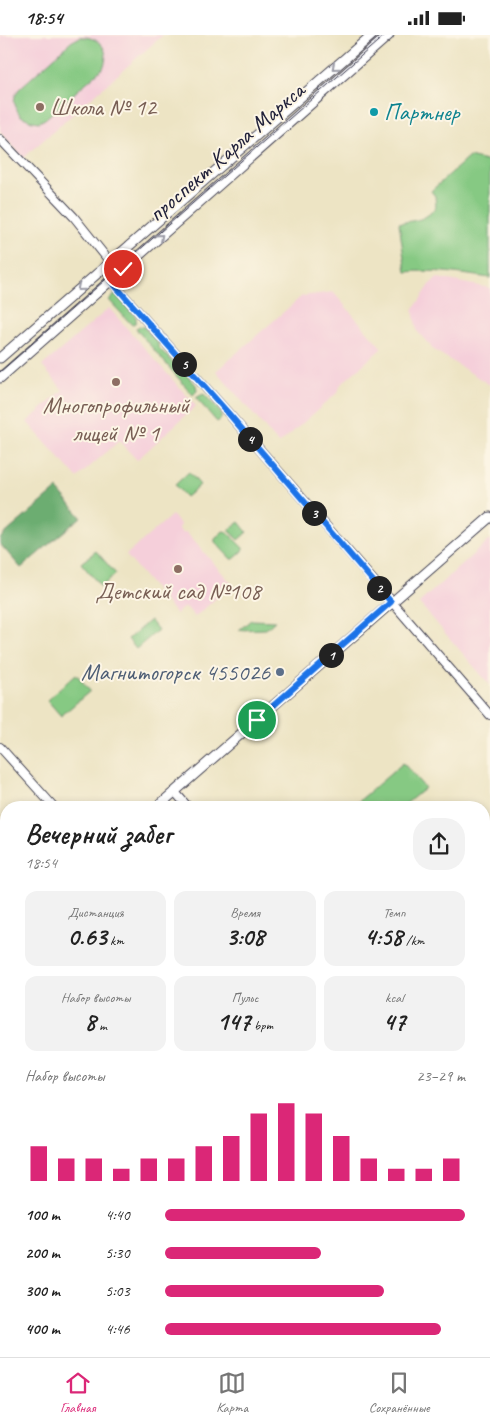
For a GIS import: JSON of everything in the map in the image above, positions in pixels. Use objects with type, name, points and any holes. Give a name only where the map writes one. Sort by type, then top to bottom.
[{"type":"main road","name":"проспект Карла Маркса","points":[[0,358],[372,35]]},
{"type":"main road","name":"проспект Карла Маркса","points":[[0,378],[389,35]]},
{"type":"main road","points":[[110,261],[120,273]]},
{"type":"main road","points":[[101,269],[111,281]]},
{"type":"main road","points":[[164,801],[490,517]]},
{"type":"street","points":[[0,139],[74,217],[110,261]]},
{"type":"street","points":[[111,281],[490,715]]},
{"type":"street","points":[[0,747],[49,801]]},
{"type":"street","points":[[175,792],[183,801]]},
{"type":"shaded area","name":"Школа № 12","points":[[0,35],[163,35],[23,158],[0,131]]},
{"type":"shaded area","points":[[438,278],[490,288],[490,385],[434,350],[417,331],[413,310],[432,282]]},
{"type":"shaded area","points":[[333,292],[382,348],[341,384],[338,392],[279,444],[216,371],[302,296]]},
{"type":"shaded area","name":"Многопрофильный лицей № 1","points":[[109,308],[196,406],[137,460],[119,441],[77,478],[27,422],[63,390],[42,366]]},
{"type":"shaded area","name":"Детский сад №108","points":[[172,515],[180,524],[179,529],[182,533],[186,532],[232,584],[195,617],[185,606],[176,614],[126,555]]},
{"type":"shaded area","points":[[490,539],[490,685],[419,603]]},
{"type":"green space","points":[[80,37],[87,37],[98,41],[102,45],[106,55],[103,68],[45,119],[39,122],[21,116],[14,102],[19,89],[71,42]]},
{"type":"green space","points":[[469,157],[490,162],[490,278],[438,272],[406,272],[399,223],[420,219],[432,212],[436,207],[435,196],[431,191]]},
{"type":"green space","points":[[116,294],[136,317],[136,322],[132,325],[109,300]]},
{"type":"green space","points":[[139,326],[144,327],[158,343],[158,347],[196,385],[197,391],[193,395],[136,329]]},
{"type":"green space","points":[[203,394],[221,413],[221,419],[217,422],[196,398]]},
{"type":"green space","points":[[189,472],[200,485],[186,497],[175,485]]},
{"type":"green space","points":[[57,489],[81,517],[21,568],[0,544],[0,538]]},
{"type":"green space","points":[[239,522],[247,532],[238,540],[229,530]]},
{"type":"green space","points":[[223,531],[227,532],[243,548],[243,551],[234,559],[231,559],[215,542],[215,539]]},
{"type":"green space","points":[[96,551],[116,574],[101,587],[81,563]]},
{"type":"green space","points":[[150,620],[158,630],[136,649],[128,639]]},
{"type":"green space","points":[[251,620],[275,621],[266,629],[239,630]]},
{"type":"green space","points":[[76,674],[90,691],[61,716],[47,700]]},
{"type":"green space","points":[[403,763],[425,788],[409,801],[359,801]]},
{"type":"tram line","points":[[0,372],[385,35]]},
{"type":"place","name":"Школа № 12","points":[[40,107]]},
{"type":"place","name":"Партнер","points":[[374,112]]},
{"type":"place","name":"Многопрофильный лицей № 1","points":[[116,382]]},
{"type":"place","name":"Детский сад №108","points":[[178,569]]},
{"type":"place","name":"Магнитогорск 455026","points":[[280,672]]},
{"type":"route","points":[[123,269],[111,281],[391,602],[257,720]]}]
